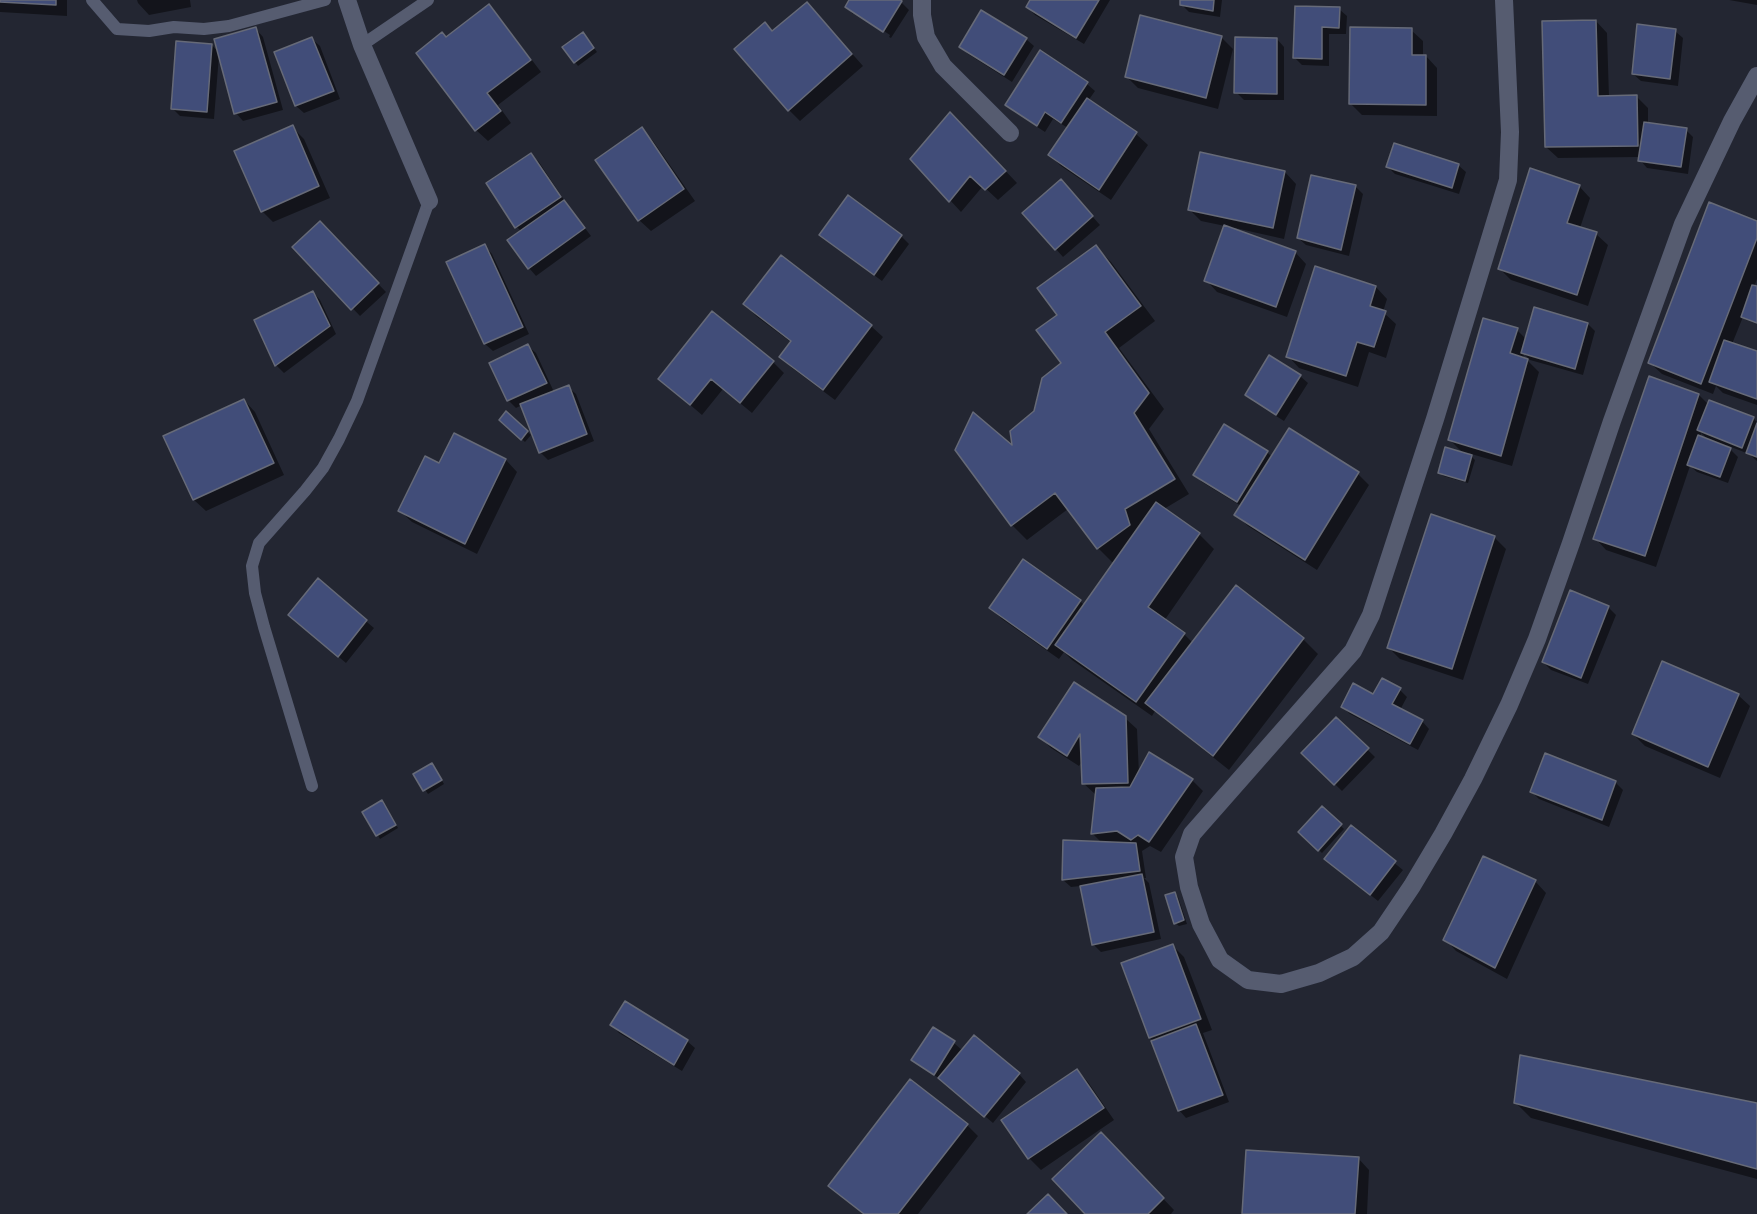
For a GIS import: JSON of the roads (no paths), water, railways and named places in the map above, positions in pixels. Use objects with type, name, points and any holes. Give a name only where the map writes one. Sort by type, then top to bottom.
[{"type":"street","points":[[348,0],[362,45],[429,201]]},
{"type":"street","points":[[922,0],[926,37],[943,66],[1010,134]]},
{"type":"street","points":[[1504,0],[1510,132],[1508,180],[1435,419],[1371,615],[1353,651],[1192,834],[1184,857],[1189,887],[1201,924],[1220,960],[1248,980],[1281,984],[1353,957],[1381,932],[1412,886],[1448,825],[1509,705],[1537,639],[1611,421],[1683,224],[1732,120],[1757,76]]},
{"type":"lane","points":[[92,0],[117,29],[149,31],[174,27],[204,29],[229,26],[325,0]]},
{"type":"lane","points":[[362,45],[428,0]]},
{"type":"lane","points":[[312,786],[264,627],[255,593],[252,566],[258,543],[323,468],[339,439],[357,401],[429,201]]}]
